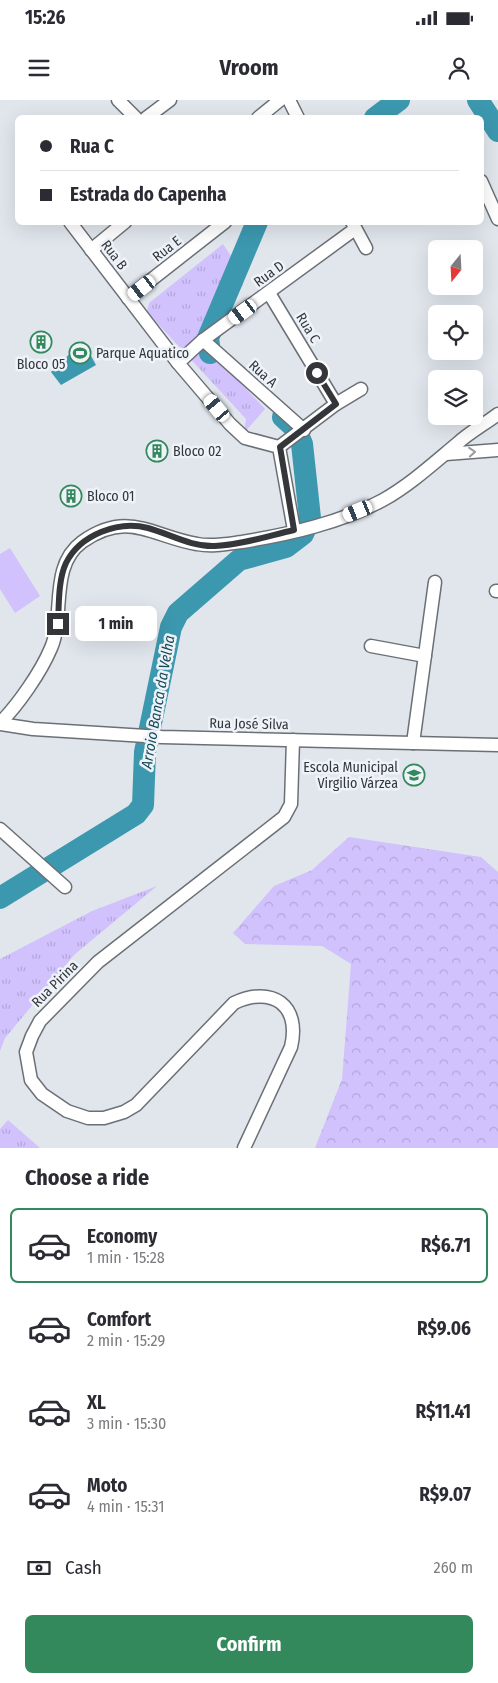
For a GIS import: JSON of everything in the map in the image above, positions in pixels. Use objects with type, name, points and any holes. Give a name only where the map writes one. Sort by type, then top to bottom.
[{"type":"street","points":[[118,100],[133,115]]},
{"type":"street","points":[[150,115],[170,100]]},
{"type":"street","points":[[262,115],[280,100]]},
{"type":"street","points":[[289,100],[296,115]]},
{"type":"street","points":[[484,188],[498,219]]},
{"type":"street","name":"Rua B","points":[[72,225],[178,363],[230,424],[245,438],[284,444]]},
{"type":"street","points":[[91,250],[121,225]]},
{"type":"street","name":"Rua E","points":[[128,298],[221,225]]},
{"type":"street","points":[[354,226],[366,248]]},
{"type":"street","name":"Rua D","points":[[178,363],[203,340],[269,294],[354,226]]},
{"type":"street","name":"Rua C","points":[[269,294],[336,404]]},
{"type":"street","name":"Rua A","points":[[203,340],[302,431]]},
{"type":"street","points":[[295,530],[284,444],[336,404],[361,388]]},
{"type":"street","points":[[0,724],[11,712],[52,648],[58,624],[62,578],[66,563],[81,543],[105,530],[126,526],[146,528],[196,544],[215,546],[326,524],[384,500],[498,414]]},
{"type":"street","points":[[446,454],[498,450]]},
{"type":"street","points":[[413,743],[435,582]]},
{"type":"street","points":[[371,646],[425,656]]},
{"type":"street","name":"Rua José Silva","points":[[0,724],[33,730],[134,736],[498,745]]},
{"type":"street","name":"Rua Pirina","points":[[244,1148],[291,1047],[294,1032],[291,1015],[281,1003],[266,995],[250,996],[234,1004],[136,1105],[124,1112],[104,1118],[88,1118],[67,1111],[42,1094],[31,1080],[26,1052],[40,1021],[98,962],[284,817],[291,804],[293,740]]},
{"type":"street","points":[[0,829],[65,887]]},
{"type":"green space","points":[[223,244],[242,272],[243,285],[221,307],[207,347],[265,409],[244,433],[246,419],[147,312],[149,303]]},
{"type":"green space","points":[[10,548],[40,596],[15,613],[0,589],[0,554]]},
{"type":"green space","points":[[349,837],[481,857],[498,872],[498,1148],[315,1148],[342,1079],[351,964],[322,946],[245,944],[233,933],[274,886],[312,870]]},
{"type":"green space","points":[[157,886],[74,955],[5,1038],[0,1051],[0,959],[92,911]]},
{"type":"green space","points":[[8,1120],[40,1148],[0,1148],[0,1129]]},
{"type":"water","name":"Parque Aquatico","points":[[83,341],[96,365],[61,385],[51,372]]},
{"type":"waterway","name":"Arroio Banca da Velha","points":[[379,115],[399,100]]},
{"type":"waterway","name":"Arroio Banca da Velha","points":[[478,100],[498,131]]},
{"type":"waterway","name":"Arroio Banca da Velha","points":[[210,353],[208,338],[256,225]]},
{"type":"waterway","name":"Arroio Banca da Velha","points":[[0,898],[136,814],[143,805],[145,752],[171,627],[178,613],[239,560],[286,547],[303,534],[310,518],[302,444],[295,428],[283,417]]},
{"type":"place","name":"Bloco 05","points":[[41,342]]},
{"type":"place","name":"Parque Aquatico","points":[[80,353]]},
{"type":"place","name":"Bloco 02","points":[[157,451]]},
{"type":"place","name":"Bloco 01","points":[[71,496]]},
{"type":"place","name":"Escola Municipal Virgilio Várzea","points":[[414,775]]},
{"type":"route","points":[[58,624],[62,578],[66,563],[81,543],[105,530],[126,526],[146,528],[196,544],[215,546],[294,530],[280,447],[336,404],[317,373]]}]
